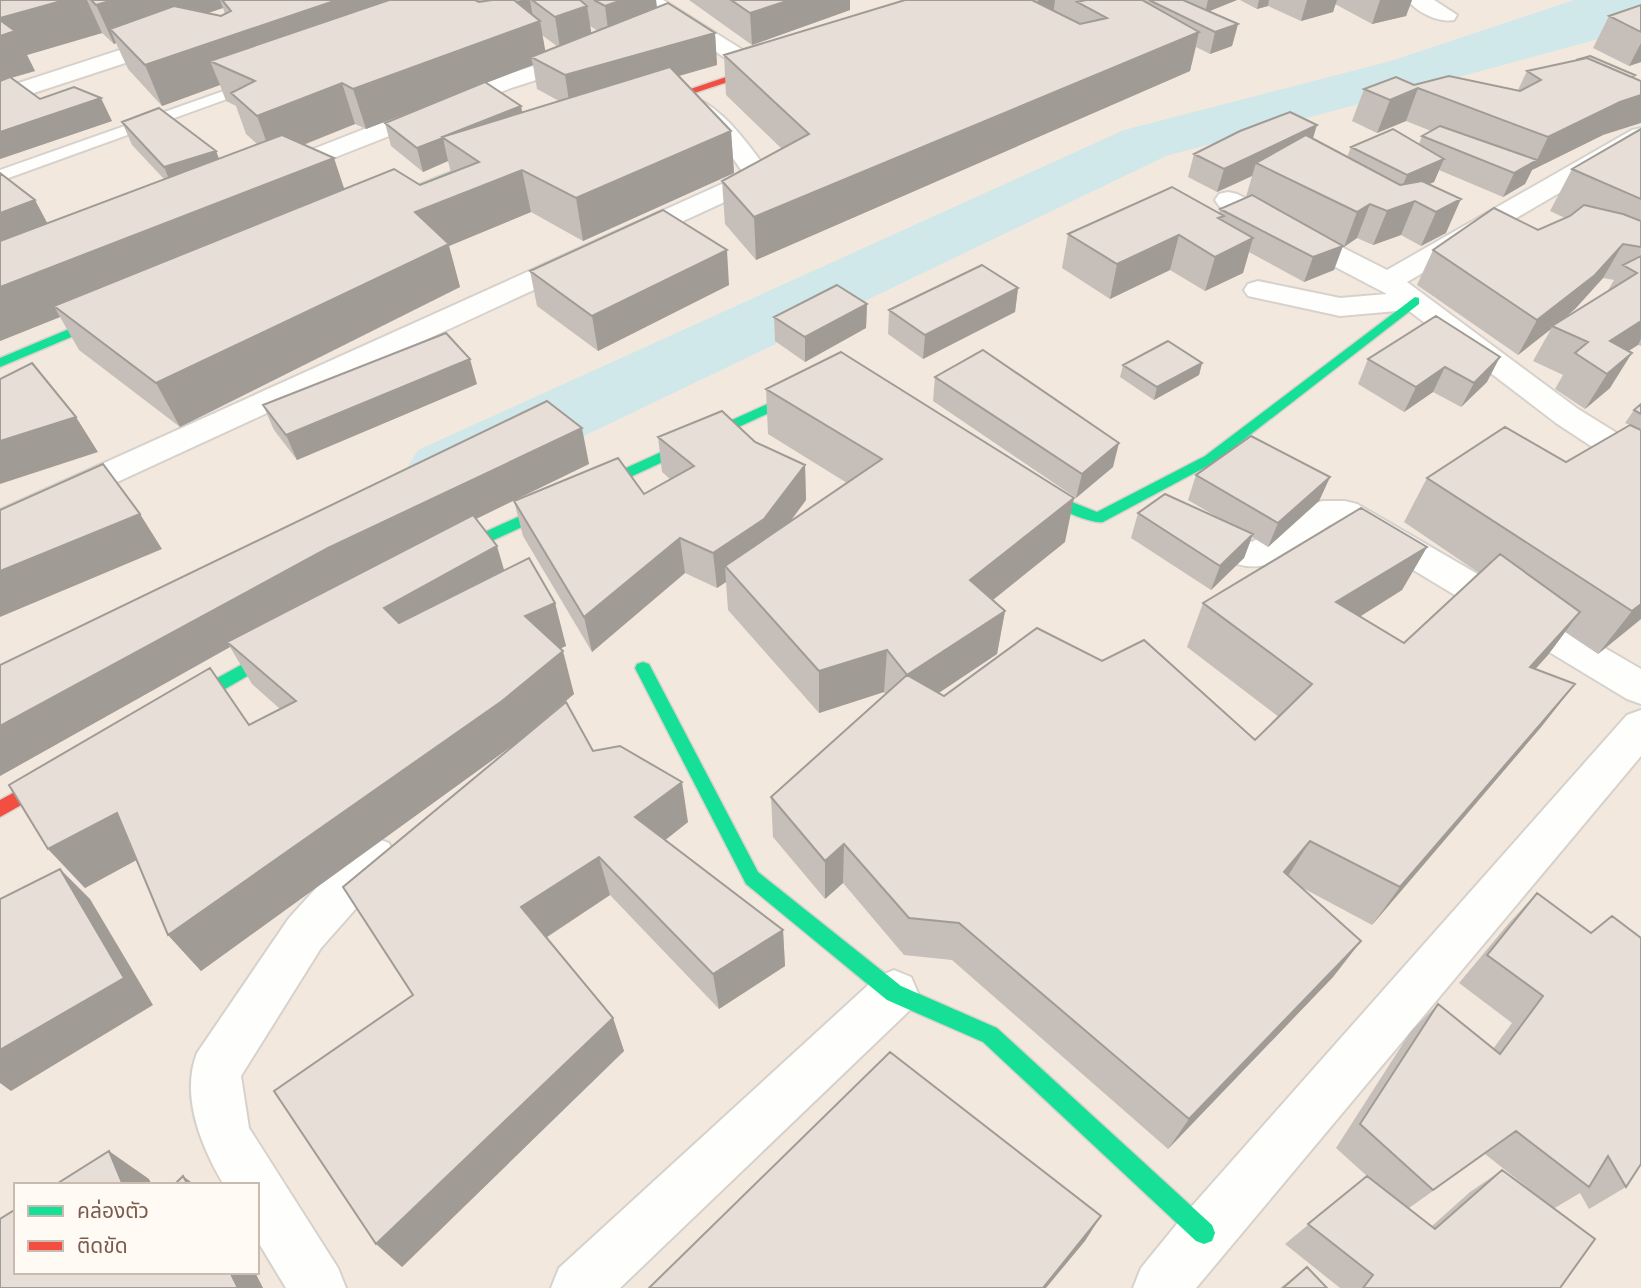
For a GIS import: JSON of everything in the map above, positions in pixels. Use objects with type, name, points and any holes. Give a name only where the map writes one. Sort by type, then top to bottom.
[{"type":"street","points":[[649,0],[757,69]]},
{"type":"street","points":[[1419,0],[1446,15]]},
{"type":"street","points":[[659,32],[685,23]]},
{"type":"street","points":[[0,97],[191,34]]},
{"type":"street","points":[[258,180],[503,83],[607,49]]},
{"type":"street","points":[[628,112],[796,57]]},
{"type":"street","points":[[0,524],[760,177],[732,139],[681,94]]},
{"type":"street","points":[[1388,281],[1641,135]]},
{"type":"street","points":[[356,212],[469,165],[522,147]]},
{"type":"street","points":[[1228,200],[1388,281],[1567,416],[1641,463]]},
{"type":"street","points":[[1258,290],[1340,307],[1415,301]]},
{"type":"street","points":[[1014,475],[1047,497],[1098,518],[1210,459],[1415,301]]},
{"type":"street","points":[[0,363],[131,307]]},
{"type":"street","points":[[430,564],[834,377]]},
{"type":"street","points":[[1144,495],[1239,552],[1255,556],[1276,546],[1322,513],[1345,513],[1641,688]]},
{"type":"street","points":[[167,714],[299,639]]},
{"type":"street","points":[[643,668],[752,878],[894,993],[990,1035],[1204,1233]]},
{"type":"street","points":[[1161,1288],[1204,1233],[1641,727]]},
{"type":"street","points":[[0,809],[72,768]]},
{"type":"street","points":[[253,1183],[224,1136],[215,1071],[304,933],[373,858]]},
{"type":"street","points":[[579,1288],[894,993]]},
{"type":"street","points":[[259,1193],[318,1288]]},
{"type":"lane","points":[[0,176],[276,76]]},
{"type":"shaded area","points":[[0,0],[1641,0],[1641,1288],[0,1288]]},
{"type":"water","points":[[1574,0],[1641,0],[1641,9],[1576,29],[1145,143]]},
{"type":"building","points":[[0,0],[65,0],[0,18]]},
{"type":"building","points":[[91,0],[113,0],[96,5]]},
{"type":"building","points":[[222,0],[337,0],[145,65],[110,29],[174,6],[221,16],[231,11]]},
{"type":"building","points":[[389,0],[514,0],[540,21],[353,89],[342,83],[257,116],[231,93],[255,81],[210,61]]},
{"type":"building","points":[[532,0],[580,0],[587,6],[555,17]]},
{"type":"building","points":[[594,0],[622,0],[605,6]]},
{"type":"building","points":[[731,0],[790,0],[750,13]]},
{"type":"building","points":[[905,0],[1032,0],[1080,24],[1107,18],[1077,2],[1142,0],[1199,32],[754,217],[722,181],[809,134],[724,55]]},
{"type":"building","points":[[1149,0],[1183,0],[1238,24],[1215,32]]},
{"type":"building","points":[[668,3],[715,33],[565,75],[531,57]]},
{"type":"building","points":[[1641,5],[1641,32],[1609,16]]},
{"type":"building","points":[[0,20],[15,31],[0,36]]},
{"type":"building","points":[[1590,56],[1635,75],[1631,77],[1587,58],[1576,60]]},
{"type":"building","points":[[1587,58],[1641,81],[1641,95],[1620,102],[1548,137],[1418,88],[1390,100],[1364,89],[1396,77],[1414,85],[1449,76],[1520,91],[1541,80],[1527,71]]},
{"type":"building","points":[[670,67],[731,131],[576,198],[522,170],[415,212],[449,244],[156,383],[54,306],[394,169],[420,185],[479,162],[442,137]]},
{"type":"building","points":[[10,77],[40,99],[74,87],[101,98],[0,132],[0,81]]},
{"type":"building","points":[[485,82],[521,106],[417,148],[385,123]]},
{"type":"building","points":[[159,108],[216,151],[164,167],[122,122]]},
{"type":"building","points":[[1290,112],[1317,125],[1224,169],[1194,154],[1240,131]]},
{"type":"building","points":[[1440,126],[1537,160],[1514,173],[1422,136]]},
{"type":"building","points":[[1393,129],[1444,159],[1407,175],[1351,147]]},
{"type":"building","points":[[1641,129],[1641,199],[1572,169]]},
{"type":"building","points":[[282,135],[334,158],[0,287],[0,241]]},
{"type":"building","points":[[1306,135],[1400,185],[1422,181],[1461,199],[1436,212],[1415,201],[1387,211],[1370,204],[1357,212],[1256,163]]},
{"type":"building","points":[[0,173],[35,200],[0,213]]},
{"type":"building","points":[[1172,187],[1224,216],[1218,218],[1253,238],[1215,257],[1179,235],[1117,264],[1068,234]]},
{"type":"building","points":[[1252,195],[1343,246],[1313,257],[1220,209]]},
{"type":"building","points":[[1584,205],[1641,221],[1641,247],[1623,244],[1595,275],[1537,320],[1433,250],[1494,208],[1538,230],[1570,216]]},
{"type":"building","points":[[663,210],[727,250],[592,316],[530,271]]},
{"type":"building","points":[[1641,256],[1641,321],[1610,341],[1632,353],[1607,374],[1575,353],[1588,342],[1552,326],[1637,273],[1623,265]]},
{"type":"building","points":[[982,265],[1018,288],[925,335],[889,310]]},
{"type":"building","points":[[837,285],[867,304],[805,337],[774,317]]},
{"type":"building","points":[[1436,316],[1500,357],[1474,383],[1445,367],[1416,387],[1368,359]]},
{"type":"building","points":[[446,333],[470,359],[286,435],[263,405]]},
{"type":"building","points":[[1168,341],[1202,363],[1157,387],[1123,365]]},
{"type":"building","points":[[983,350],[1119,443],[1082,474],[935,377]]},
{"type":"building","points":[[841,352],[1074,498],[970,580],[1005,611],[907,675],[887,650],[819,671],[725,566],[882,459],[766,389]]},
{"type":"building","points":[[32,363],[76,417],[0,441],[0,379]]},
{"type":"building","points":[[547,401],[582,428],[328,548],[0,726],[0,665]]},
{"type":"building","points":[[1641,404],[1641,414],[1634,410]]},
{"type":"building","points":[[722,411],[755,442],[805,465],[764,519],[713,553],[680,538],[584,617],[514,501],[618,458],[644,494],[694,466],[658,437]]},
{"type":"building","points":[[1630,425],[1641,430],[1641,604],[1632,611],[1427,478],[1505,427],[1566,462]]},
{"type":"building","points":[[1251,436],[1330,477],[1278,523],[1196,475]]},
{"type":"building","points":[[103,464],[140,514],[0,571],[0,510]]},
{"type":"building","points":[[1165,494],[1253,534],[1220,566],[1138,513]]},
{"type":"building","points":[[1361,508],[1427,547],[1336,602],[1404,643],[1500,554],[1580,612],[1530,667],[1575,684],[1400,887],[1310,841],[1284,872],[1361,941],[1189,1119],[959,923],[909,918],[844,844],[825,861],[771,797],[907,675],[944,696],[1037,628],[1102,661],[1144,640],[1255,740],[1312,684],[1203,603]]},
{"type":"building","points":[[473,515],[497,546],[384,608],[399,623],[529,558],[555,603],[525,616],[563,651],[502,701],[168,935],[117,813],[48,849],[9,785],[210,668],[249,725],[296,701],[227,642]]},
{"type":"building","points":[[566,702],[593,751],[620,746],[682,782],[635,817],[783,930],[713,974],[599,857],[521,907],[613,1018],[376,1244],[274,1091],[413,995],[343,887]]},
{"type":"building","points":[[60,869],[124,978],[0,1050],[0,899]]},
{"type":"building","points":[[1537,893],[1591,933],[1612,916],[1641,938],[1641,1164],[1626,1187],[1608,1156],[1589,1187],[1516,1131],[1433,1190],[1360,1124],[1438,1004],[1500,1054],[1543,996],[1487,955]]},
{"type":"building","points":[[890,1052],[1101,1216],[1043,1288],[649,1288]]},
{"type":"building","points":[[109,1151],[122,1183],[58,1183]]},
{"type":"building","points":[[1502,1170],[1595,1239],[1560,1288],[1363,1288],[1373,1275],[1308,1224],[1367,1176],[1435,1229]]},
{"type":"building","points":[[183,1176],[187,1183],[176,1183]]},
{"type":"building","points":[[14,1210],[14,1274],[231,1274],[238,1288],[0,1288],[0,1219]]},
{"type":"building","points":[[1307,1267],[1327,1288],[1283,1288]]},
{"type":"waterway","points":[[447,469],[1145,143],[1576,29],[1641,7]]},
{"type":"traffic: fast","points":[[376,204],[502,154]]},
{"type":"traffic: fast","points":[[1028,484],[1047,497],[1098,518],[1210,459],[1415,301]]},
{"type":"traffic: fast","points":[[0,363],[117,313]]},
{"type":"traffic: fast","points":[[441,558],[816,386]]},
{"type":"traffic: fast","points":[[176,709],[288,645]]},
{"type":"traffic: fast","points":[[643,668],[752,878],[894,993],[990,1035],[1204,1233]]},
{"type":"traffic: jam","points":[[642,107],[774,64]]},
{"type":"traffic: jam","points":[[0,809],[63,773]]}]
